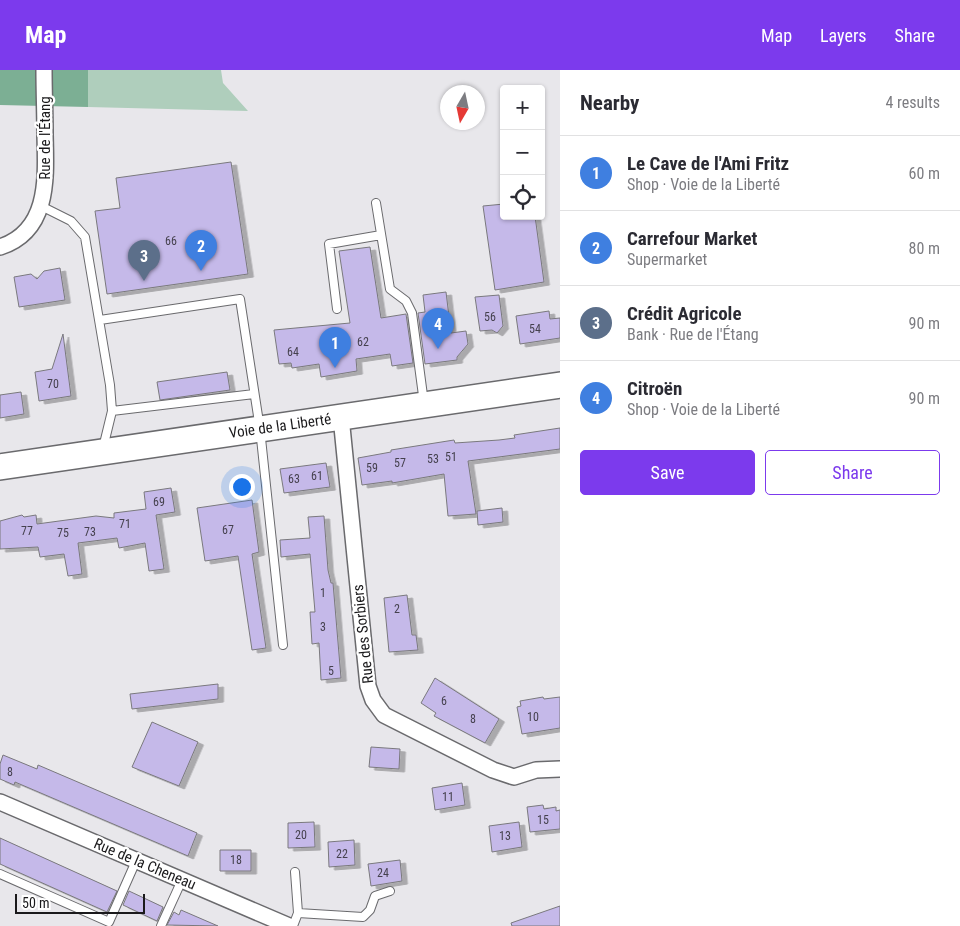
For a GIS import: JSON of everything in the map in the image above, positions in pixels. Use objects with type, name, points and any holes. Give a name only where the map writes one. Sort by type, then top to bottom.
[{"type":"main road","name":"Voie de la Liberté","points":[[0,467],[560,385]]},
{"type":"street","name":"Rue de l'Étang","points":[[0,247],[16,238],[35,220],[41,206],[46,180],[44,70]]},
{"type":"street","name":"Rue des Sorbiers","points":[[341,417],[368,686],[373,700],[384,715],[493,770],[514,777],[536,770],[560,769]]},
{"type":"street","name":"Rue de la Cheneau","points":[[0,802],[291,926]]},
{"type":"lane","points":[[376,203],[390,289],[406,301],[412,313],[424,405]]},
{"type":"lane","points":[[41,206],[71,221],[86,236],[106,359],[112,411],[102,452]]},
{"type":"lane","points":[[338,309],[329,244],[381,235]]},
{"type":"lane","points":[[100,320],[240,299],[260,429],[283,645]]},
{"type":"lane","points":[[112,411],[254,394]]},
{"type":"lane","points":[[0,874],[109,922],[136,860]]},
{"type":"lane","points":[[291,926],[298,913],[295,872]]},
{"type":"lane","points":[[162,926],[182,880]]},
{"type":"lane","points":[[298,913],[363,917],[370,910],[375,896],[390,891]]},
{"type":"green space","points":[[0,70],[88,70],[88,107],[0,105]]},
{"type":"green space","points":[[88,70],[221,70],[223,83],[248,111],[88,107]]},
{"type":"building","points":[[231,162],[248,274],[107,294],[95,211],[120,208],[116,178]]},
{"type":"building","points":[[500,204],[500,220],[536,220],[544,282],[495,290],[483,206]]},
{"type":"building","points":[[370,247],[381,318],[406,314],[413,363],[392,366],[390,354],[356,359],[357,371],[321,377],[319,364],[292,368],[291,363],[279,364],[274,330],[350,323],[339,251]]},
{"type":"building","points":[[60,268],[65,300],[19,307],[14,277],[31,274],[37,279],[44,271]]},
{"type":"building","points":[[446,292],[451,333],[466,331],[468,344],[457,357],[457,360],[425,364],[418,313],[425,312],[423,295]]},
{"type":"building","points":[[499,295],[503,326],[497,333],[492,330],[480,331],[475,297]]},
{"type":"building","points":[[549,311],[550,319],[560,318],[560,338],[520,344],[516,316]]},
{"type":"building","points":[[63,334],[71,396],[39,401],[35,372],[52,369]]},
{"type":"building","points":[[227,372],[230,390],[160,400],[157,382]]},
{"type":"building","points":[[21,392],[24,414],[0,418],[0,395]]},
{"type":"building","points":[[560,428],[560,449],[468,461],[476,514],[448,516],[444,474],[392,483],[392,481],[362,485],[358,458],[391,452],[391,450],[454,440],[455,443],[499,440],[515,438],[514,435]]},
{"type":"building","points":[[326,463],[330,487],[284,493],[280,469]]},
{"type":"building","points":[[171,488],[175,512],[156,515],[164,569],[149,571],[145,543],[119,548],[117,538],[78,543],[82,574],[68,576],[64,554],[40,557],[38,547],[0,549],[0,521],[22,515],[24,517],[36,515],[37,524],[96,516],[114,518],[114,513],[146,509],[144,492]]},
{"type":"building","points":[[252,500],[259,552],[252,554],[266,648],[252,650],[238,556],[205,561],[197,508]]},
{"type":"building","points":[[502,508],[503,522],[478,525],[477,511]]},
{"type":"building","points":[[324,516],[328,570],[331,583],[333,583],[341,678],[321,680],[319,643],[312,644],[310,612],[315,612],[310,554],[281,557],[280,540],[310,538],[308,517]]},
{"type":"building","points":[[407,595],[412,635],[416,635],[418,650],[389,652],[384,598]]},
{"type":"building","points":[[435,678],[499,719],[485,743],[434,716],[436,713],[421,703]]},
{"type":"building","points":[[218,684],[218,699],[132,709],[130,694]]},
{"type":"building","points":[[543,697],[544,699],[560,697],[560,728],[522,734],[517,707],[521,706],[520,701]]},
{"type":"building","points":[[152,722],[198,742],[179,786],[132,767]]},
{"type":"building","points":[[371,747],[400,749],[399,769],[369,767]]},
{"type":"building","points":[[3,755],[37,769],[38,765],[197,833],[188,856],[15,782],[14,785],[0,779],[0,764]]},
{"type":"building","points":[[462,783],[465,805],[435,810],[432,788]]},
{"type":"building","points":[[543,805],[544,809],[556,807],[556,811],[560,810],[560,829],[530,832],[527,807]]},
{"type":"building","points":[[314,822],[315,847],[288,848],[288,823]]},
{"type":"building","points":[[519,822],[522,847],[492,852],[489,826]]},
{"type":"building","points":[[0,838],[117,891],[107,912],[0,864]]},
{"type":"building","points":[[354,840],[355,865],[329,867],[328,842]]},
{"type":"building","points":[[220,850],[251,850],[251,871],[220,871]]},
{"type":"building","points":[[400,860],[402,881],[371,886],[368,864]]},
{"type":"building","points":[[129,891],[163,907],[157,921],[123,905]]},
{"type":"building","points":[[560,906],[560,926],[512,926],[511,923]]},
{"type":"building","points":[[181,910],[218,926],[167,925],[174,912],[179,915]]},
{"type":"place","name":"Carrefour Market","points":[[201,271]]},
{"type":"place","name":"Crédit Agricole","points":[[144,281]]},
{"type":"place","name":"Citroën","points":[[438,349]]},
{"type":"place","name":"Le Cave de l'Ami Fritz","points":[[335,368]]}]
